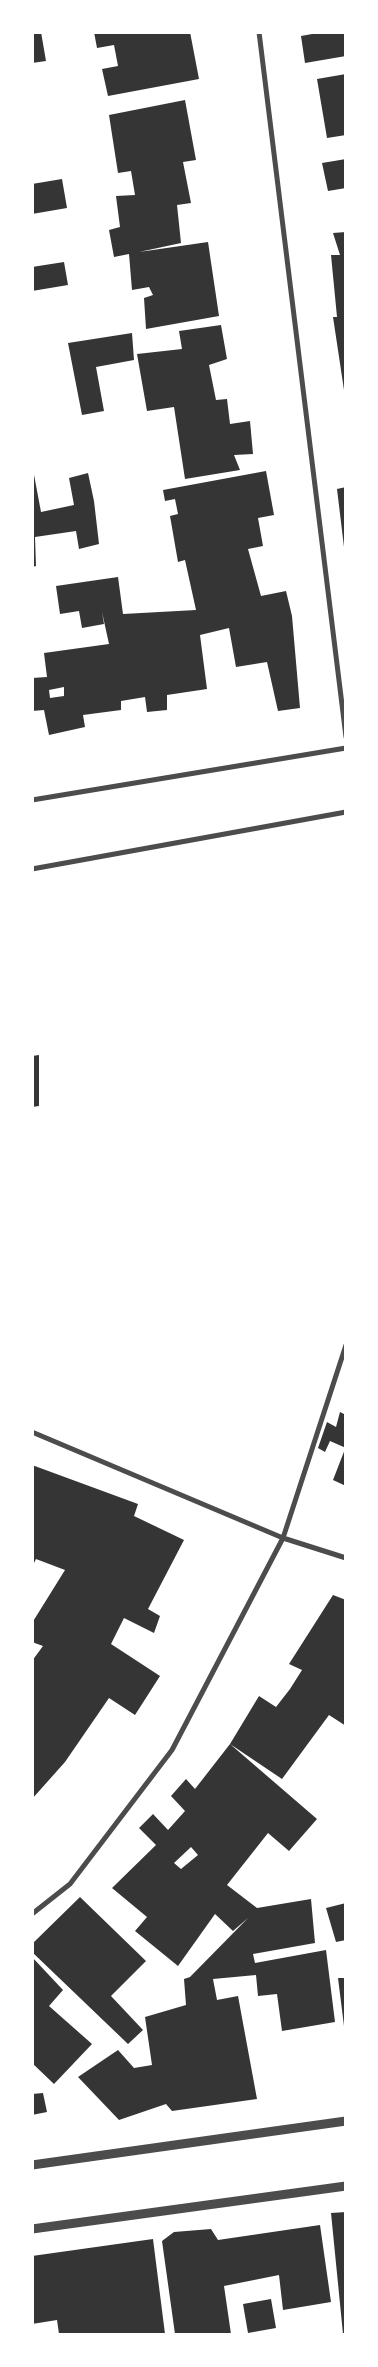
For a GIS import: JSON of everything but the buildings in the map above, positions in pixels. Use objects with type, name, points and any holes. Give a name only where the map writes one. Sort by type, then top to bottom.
[{"type":"street","points":[[259,32],[346,737]]},
{"type":"street","points":[[32,800],[346,748]]},
{"type":"street","points":[[32,869],[346,812]]},
{"type":"street","points":[[32,1914],[70,1884],[172,1750],[283,1538],[346,1345]]},
{"type":"street","points":[[32,1432],[283,1538],[346,1558]]},
{"type":"street","points":[[32,2165],[346,2120]]},
{"type":"street","points":[[32,2229],[346,2186]]}]
